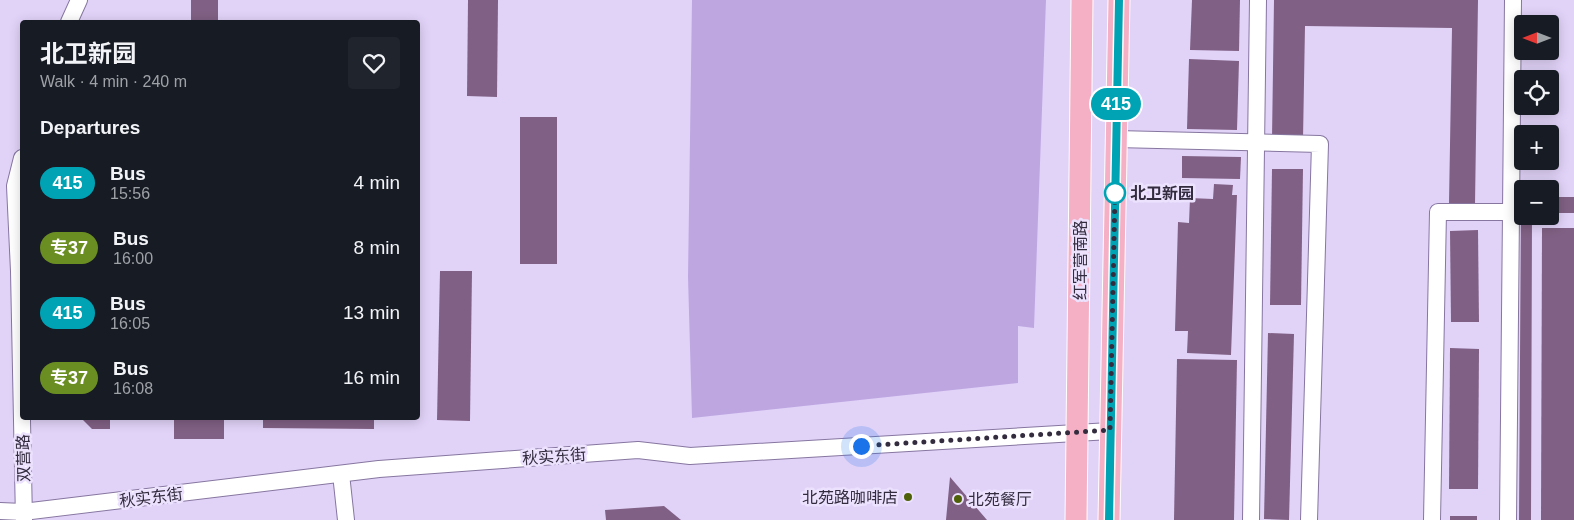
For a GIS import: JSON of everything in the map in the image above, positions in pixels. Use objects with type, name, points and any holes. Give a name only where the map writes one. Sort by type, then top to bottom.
[{"type":"main road","name":"红军营南路","points":[[1076,520],[1082,0]]},
{"type":"main road","name":"红军营南路","points":[[1109,520],[1119,0]]},
{"type":"main road","points":[[1078,372],[1097,376],[1111,372]]},
{"type":"street","points":[[70,20],[79,0]]},
{"type":"street","points":[[1251,520],[1258,0]]},
{"type":"street","points":[[1508,520],[1513,0]]},
{"type":"street","points":[[1116,139],[1320,144],[1309,520]]},
{"type":"street","name":"双营路","points":[[20,167],[16,186],[20,339]]},
{"type":"street","points":[[1432,520],[1438,212],[1510,212]]},
{"type":"street","name":"双营路","points":[[21,420],[23,516]]},
{"type":"street","name":"秋实东街","points":[[0,512],[23,516],[379,469],[638,450],[690,456],[1110,430]]},
{"type":"street","points":[[341,474],[346,520]]},
{"type":"shaded area","points":[[692,0],[1046,0],[1034,328],[1018,326],[1018,383],[692,418],[688,277]]},
{"type":"building","points":[[191,0],[218,0],[218,20],[191,20]]},
{"type":"building","points":[[468,0],[498,0],[497,97],[467,96]]},
{"type":"building","points":[[1192,0],[1240,0],[1239,51],[1190,50]]},
{"type":"building","points":[[1274,0],[1478,0],[1475,204],[1449,203],[1452,28],[1305,26],[1303,139],[1272,138]]},
{"type":"building","points":[[1189,59],[1239,61],[1237,130],[1187,129]]},
{"type":"building","points":[[520,117],[557,117],[557,264],[520,264]]},
{"type":"building","points":[[1182,156],[1241,157],[1240,179],[1182,178]]},
{"type":"building","points":[[1272,169],[1303,169],[1301,305],[1270,305]]},
{"type":"building","points":[[1214,184],[1233,185],[1232,195],[1237,195],[1231,355],[1187,353],[1188,331],[1175,331],[1178,222],[1189,223],[1190,198],[1213,199]]},
{"type":"building","points":[[1559,197],[1574,197],[1574,213],[1559,213]]},
{"type":"building","points":[[1521,225],[1532,225],[1531,520],[1519,520]]},
{"type":"building","points":[[1542,228],[1574,228],[1574,520],[1541,520]]},
{"type":"building","points":[[1478,230],[1479,322],[1451,322],[1450,231]]},
{"type":"building","points":[[440,271],[472,271],[470,421],[437,420]]},
{"type":"building","points":[[1268,333],[1294,334],[1289,520],[1264,519]]},
{"type":"building","points":[[1450,348],[1479,349],[1478,489],[1449,489]]},
{"type":"building","points":[[1177,359],[1237,360],[1234,520],[1174,520]]},
{"type":"building","points":[[83,420],[110,420],[110,429],[92,429]]},
{"type":"building","points":[[174,420],[224,420],[224,439],[174,439]]},
{"type":"building","points":[[263,420],[374,420],[374,429],[263,428]]},
{"type":"building","name":"北苑餐厅","points":[[950,477],[987,520],[946,520]]},
{"type":"building","points":[[664,506],[681,520],[606,520],[605,510]]},
{"type":"building","points":[[1450,516],[1477,516],[1477,520],[1450,520]]},
{"type":"bus line","name":"415","points":[[1109,520],[1119,0]]},
{"type":"place","name":"北卫新园","points":[[1115,193]]},
{"type":"place","name":"北苑路咖啡店","points":[[908,497]]},
{"type":"place","name":"北苑餐厅","points":[[958,499]]},
{"type":"route","points":[[861,446],[1110,430],[1115,193]]}]
